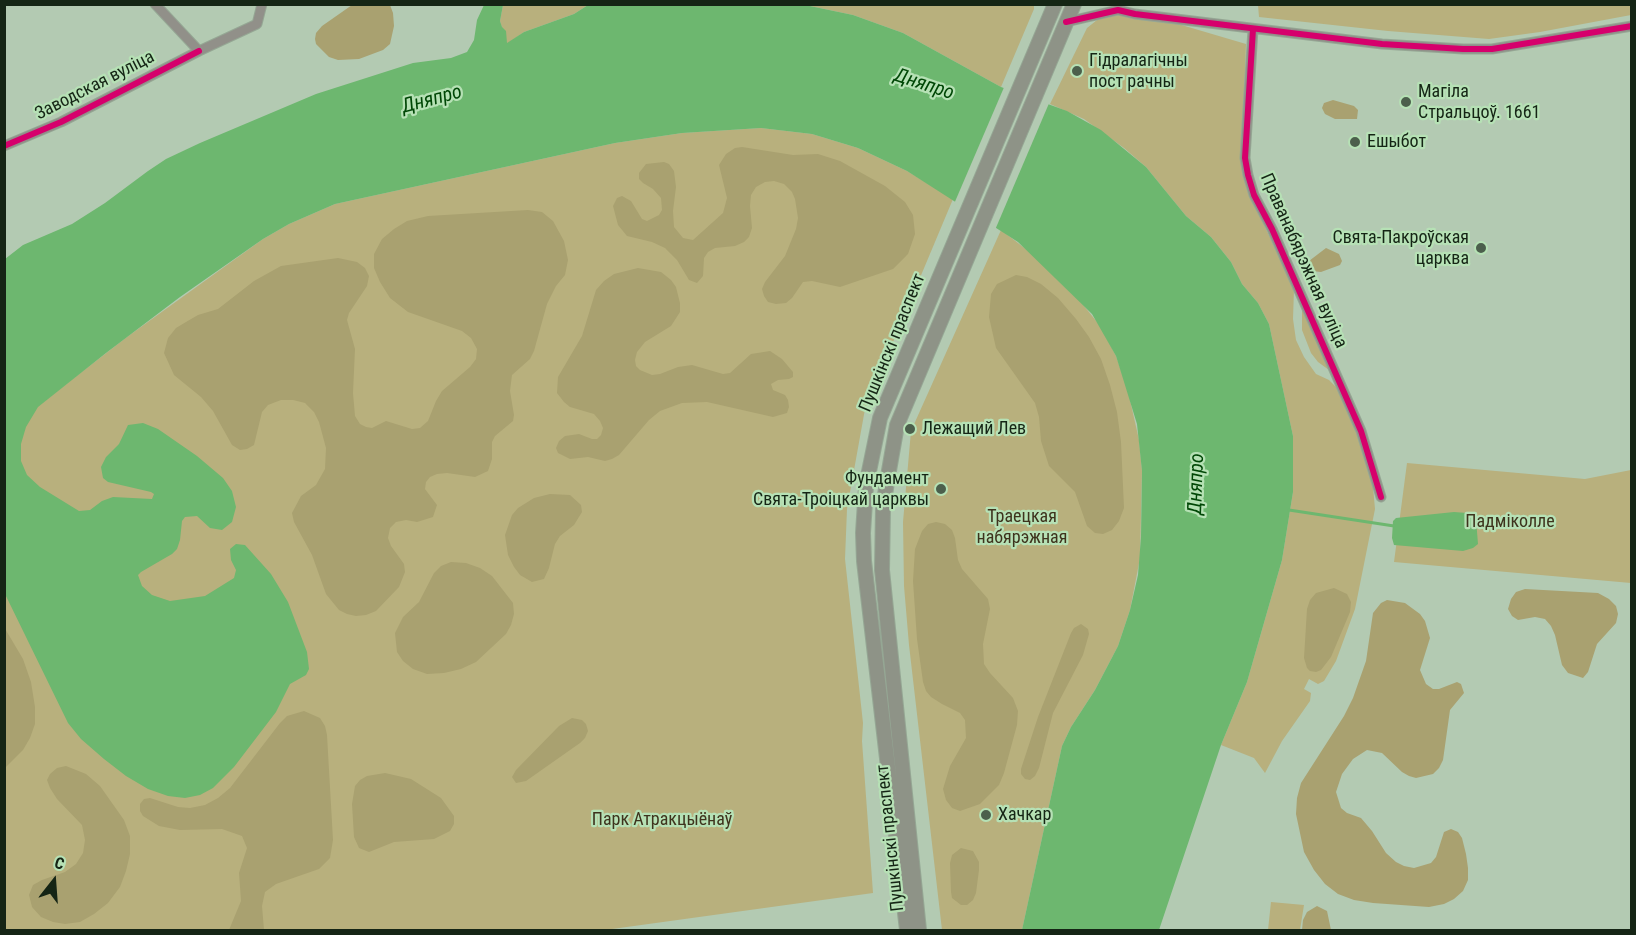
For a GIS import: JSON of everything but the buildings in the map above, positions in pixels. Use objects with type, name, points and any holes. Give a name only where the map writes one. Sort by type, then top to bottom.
[{"type":"main road","name":"Пушкінскі праспект","points":[[919,930],[882,570],[883,508],[897,425],[1074,4]]},
{"type":"main road","name":"Пушкінскі праспект","points":[[1066,22],[1084,4]]},
{"type":"main road","name":"Пушкінскі праспект","points":[[907,930],[864,561],[863,507],[880,418],[1049,8]]},
{"type":"street","points":[[155,4],[199,51]]},
{"type":"street","name":"Заводская вуліца","points":[[4,146],[61,122],[257,24],[262,4]]},
{"type":"street","points":[[1066,22],[1117,7],[1136,15],[1382,44],[1492,49],[1632,26]]},
{"type":"street","name":"Праванабярэжная вуліца","points":[[1253,29],[1245,158],[1248,175],[1254,195],[1272,229],[1361,430],[1381,496]]},
{"type":"green space","points":[[1034,4],[1034,9],[1001,87],[903,33],[853,15],[805,5]]},
{"type":"green space","points":[[1631,4],[1631,15],[1489,39],[1259,17],[1258,5]]},
{"type":"green space","points":[[503,5],[588,5],[574,14],[524,32],[507,44],[500,21]]},
{"type":"green space","points":[[1119,13],[1168,21],[1246,44],[1242,153],[1251,197],[1294,289],[1293,319],[1296,340],[1316,374],[1329,380],[1338,389],[1365,451],[1373,487],[1375,509],[1355,609],[1336,661],[1324,681],[1318,684],[1309,679],[1304,689],[1311,693],[1310,701],[1282,741],[1265,773],[1254,758],[1221,745],[1247,682],[1282,560],[1293,492],[1293,436],[1269,324],[1258,303],[1242,284],[1231,262],[1211,237],[1186,216],[1146,167],[1084,119],[1050,104],[1087,28],[1102,16]]},
{"type":"green space","name":"Парк Атракцыёнаў","points":[[761,128],[812,134],[858,148],[907,171],[953,199],[865,409],[847,509],[845,559],[863,723],[862,741],[873,893],[605,930],[5,930],[4,432],[127,337],[263,239],[289,224],[335,204],[615,143],[682,133]]},
{"type":"green space","name":"Траецкая набярэжная","points":[[1001,230],[1031,253],[1080,301],[1101,327],[1116,356],[1128,391],[1139,440],[1142,471],[1140,558],[1130,610],[1118,646],[1062,746],[1022,930],[942,930],[909,645],[904,586],[903,522],[911,431]]},
{"type":"green space","points":[[1302,311],[1331,368],[1329,370],[1311,353],[1302,330]]},
{"type":"green space","name":"Падміколле","points":[[1407,463],[1585,479],[1631,470],[1631,583],[1394,562]]},
{"type":"green space","points":[[1271,902],[1304,905],[1300,930],[1268,930]]},
{"type":"shaded area","points":[[352,5],[390,5],[394,26],[390,44],[383,50],[359,59],[338,60],[329,57],[316,44],[316,33],[322,26]]},
{"type":"shaded area","points":[[1333,100],[1354,106],[1358,110],[1357,119],[1335,119],[1325,114],[1322,108],[1324,103]]},
{"type":"shaded area","points":[[742,147],[793,155],[818,154],[840,161],[885,186],[905,202],[913,215],[915,234],[908,254],[893,269],[840,287],[812,281],[803,282],[786,303],[776,304],[768,302],[762,289],[785,256],[798,218],[795,199],[784,184],[774,181],[765,182],[756,187],[751,195],[752,228],[749,237],[735,246],[715,248],[708,252],[704,258],[703,276],[697,283],[689,280],[677,260],[665,248],[652,242],[627,236],[618,225],[613,206],[617,198],[622,196],[631,201],[642,219],[647,221],[659,215],[662,210],[661,198],[639,179],[639,173],[646,164],[664,162],[669,164],[674,171],[676,187],[674,227],[683,238],[693,240],[723,213],[727,198],[719,165],[726,154],[735,148]]},
{"type":"shaded area","points":[[528,210],[542,212],[553,221],[564,241],[568,260],[565,275],[556,286],[547,304],[534,351],[530,359],[512,375],[510,391],[513,421],[495,436],[492,442],[492,459],[488,471],[475,477],[447,473],[430,477],[425,489],[437,505],[433,517],[417,522],[406,520],[396,522],[390,528],[388,538],[391,546],[404,564],[405,572],[399,587],[376,611],[366,615],[347,614],[339,610],[326,594],[312,555],[294,522],[292,513],[301,496],[316,485],[325,469],[326,448],[314,412],[305,403],[293,400],[281,400],[268,405],[262,412],[254,445],[240,450],[232,445],[213,411],[201,397],[174,375],[164,353],[168,338],[176,328],[198,315],[218,309],[254,281],[281,266],[338,258],[357,262],[365,268],[369,276],[367,286],[349,313],[347,320],[355,349],[353,393],[355,416],[360,424],[366,427],[372,428],[386,421],[412,429],[420,428],[428,421],[442,391],[476,359],[477,349],[471,338],[462,331],[408,312],[390,298],[374,268],[374,254],[382,239],[407,221],[428,216]]},
{"type":"shaded area","points":[[1326,248],[1339,254],[1342,261],[1340,265],[1321,272],[1312,271],[1308,268],[1309,261]]},
{"type":"shaded area","points":[[638,268],[661,272],[671,280],[676,287],[680,303],[680,312],[671,326],[645,342],[637,352],[636,366],[640,370],[652,375],[692,365],[723,374],[730,373],[751,354],[770,351],[782,359],[793,372],[793,377],[771,384],[773,390],[785,395],[788,400],[787,413],[773,417],[707,402],[682,403],[660,411],[649,420],[619,455],[612,459],[605,461],[588,457],[570,459],[558,453],[556,448],[565,436],[579,434],[597,439],[601,435],[603,428],[594,414],[570,407],[557,393],[558,377],[582,336],[596,290],[614,274]]},
{"type":"shaded area","points":[[1016,275],[1027,277],[1041,284],[1058,298],[1076,319],[1101,359],[1110,385],[1121,442],[1124,508],[1119,521],[1112,530],[1103,534],[1095,533],[1087,526],[1075,492],[1049,466],[1041,441],[1035,403],[996,348],[989,317],[991,294],[997,284]]},
{"type":"shaded area","points":[[550,494],[570,495],[581,505],[582,512],[574,525],[560,536],[555,544],[544,579],[532,582],[520,575],[514,567],[508,555],[505,535],[512,515],[518,508],[534,498]]},
{"type":"shaded area","points":[[936,522],[945,524],[952,530],[962,569],[988,599],[990,609],[983,644],[984,664],[1013,698],[1018,711],[1017,725],[999,785],[980,804],[960,811],[952,808],[946,800],[943,789],[950,766],[966,738],[965,720],[960,713],[931,697],[926,691],[917,639],[913,581],[915,549],[922,531],[928,524]]},
{"type":"shaded area","points":[[451,562],[466,563],[492,576],[513,603],[514,614],[506,634],[476,662],[461,669],[427,674],[413,669],[403,661],[397,652],[395,633],[403,617],[419,602],[434,573],[441,566]]},
{"type":"shaded area","points":[[1334,588],[1347,594],[1351,602],[1350,612],[1331,657],[1321,670],[1310,671],[1304,658],[1307,609],[1316,593]]},
{"type":"shaded area","points":[[1525,589],[1598,593],[1616,606],[1618,614],[1616,623],[1597,644],[1588,672],[1583,678],[1568,673],[1562,665],[1555,635],[1545,619],[1535,617],[1518,620],[1512,616],[1508,609],[1511,599],[1516,592]]},
{"type":"shaded area","points":[[1387,600],[1405,603],[1420,614],[1425,621],[1430,638],[1420,670],[1426,684],[1433,689],[1439,689],[1457,682],[1461,684],[1464,693],[1450,710],[1443,760],[1433,774],[1416,778],[1409,776],[1382,753],[1367,750],[1353,759],[1342,774],[1336,792],[1341,808],[1361,818],[1386,853],[1404,866],[1414,868],[1431,863],[1436,857],[1444,832],[1451,829],[1458,832],[1466,854],[1468,880],[1463,891],[1454,899],[1429,907],[1373,903],[1354,900],[1338,894],[1325,884],[1304,852],[1296,814],[1301,783],[1353,698],[1366,661],[1373,613],[1381,603]]},
{"type":"shaded area","points":[[1081,624],[1088,629],[1089,634],[1083,655],[1053,713],[1039,768],[1030,780],[1025,779],[1021,774],[1021,769],[1038,717],[1071,633]]},
{"type":"shaded area","points":[[4,627],[23,659],[31,682],[35,707],[35,724],[30,738],[23,750],[5,768]]},
{"type":"shaded area","points":[[304,711],[320,718],[327,735],[333,840],[330,858],[319,869],[276,884],[265,892],[262,906],[264,930],[229,930],[241,901],[239,873],[247,848],[242,836],[222,829],[180,830],[159,826],[143,816],[140,804],[144,799],[150,798],[178,807],[190,808],[205,805],[218,798],[230,788],[280,723],[287,716]]},
{"type":"shaded area","points":[[572,718],[582,720],[586,724],[588,731],[585,738],[526,781],[516,783],[512,777],[516,770],[559,726]]},
{"type":"shaded area","points":[[66,766],[86,774],[100,786],[124,820],[130,836],[130,854],[120,887],[108,903],[80,922],[65,924],[41,917],[32,907],[29,895],[33,885],[65,872],[76,864],[83,853],[85,840],[82,825],[57,799],[47,780],[57,768]]},
{"type":"shaded area","points":[[385,773],[411,779],[441,798],[454,816],[454,824],[450,831],[434,839],[394,842],[369,852],[359,848],[354,837],[352,804],[355,786],[367,776]]},
{"type":"shaded area","points":[[961,848],[973,851],[979,862],[976,893],[967,905],[961,905],[952,898],[951,892],[950,863],[952,855]]},
{"type":"shaded area","points":[[1317,906],[1327,911],[1331,930],[1302,930],[1307,912]]},
{"type":"water","name":"Дняпро","points":[[484,5],[503,5],[500,21],[506,31],[507,43],[524,32],[574,14],[588,5],[805,5],[853,15],[903,33],[1001,87],[1067,111],[1101,130],[1146,167],[1186,216],[1211,237],[1231,262],[1242,284],[1258,303],[1269,324],[1293,436],[1293,492],[1282,560],[1247,682],[1221,745],[1159,930],[1022,930],[1062,746],[1118,646],[1138,575],[1142,471],[1137,424],[1116,356],[1092,314],[1018,242],[907,171],[858,148],[812,134],[761,128],[682,133],[615,143],[335,204],[289,224],[263,239],[180,297],[106,353],[38,407],[26,427],[21,444],[21,461],[27,475],[40,487],[79,511],[90,510],[102,501],[113,497],[152,499],[154,494],[151,492],[108,482],[103,478],[101,467],[106,457],[119,444],[128,425],[143,423],[158,429],[197,456],[223,478],[232,491],[236,507],[232,522],[222,530],[210,528],[197,516],[185,517],[182,521],[177,549],[138,575],[142,586],[152,595],[170,601],[205,596],[234,578],[236,570],[231,560],[230,549],[236,544],[245,545],[271,574],[288,602],[307,652],[309,669],[306,675],[290,684],[276,712],[234,767],[213,788],[200,795],[185,798],[168,796],[148,789],[104,759],[81,739],[68,723],[5,594],[5,259],[23,245],[72,224],[166,159],[200,143],[316,94],[413,63],[451,58],[467,52],[474,40],[477,20]]},
{"type":"water","points":[[1454,512],[1467,513],[1476,519],[1478,544],[1473,548],[1463,551],[1394,545],[1393,521],[1396,518]]},
{"type":"pier","points":[[1005,85],[1050,101],[995,230],[954,204]]},
{"type":"waterway","points":[[1289,510],[1394,526]]},
{"type":"cycle path","points":[[1066,22],[1118,10],[1382,44],[1463,49],[1492,49],[1632,26]]},
{"type":"cycle path","points":[[1253,29],[1245,158],[1248,175],[1254,195],[1272,229],[1361,431],[1381,497]]},
{"type":"cycle path","points":[[4,146],[61,122],[199,51]]},
{"type":"place","name":"Гідралагічны пост рачны","points":[[1077,71]]},
{"type":"place","name":"Магіла Стральцоў. 1661","points":[[1406,102]]},
{"type":"place","name":"Ешыбот","points":[[1355,142]]},
{"type":"place","name":"Свята-Пакроўская царква","points":[[1481,248]]},
{"type":"place","name":"Лежащий Лев","points":[[910,429]]},
{"type":"place","name":"Фундамент Свята-Троіцкай царквы","points":[[941,489]]},
{"type":"place","name":"Хачкар","points":[[986,815]]}]
